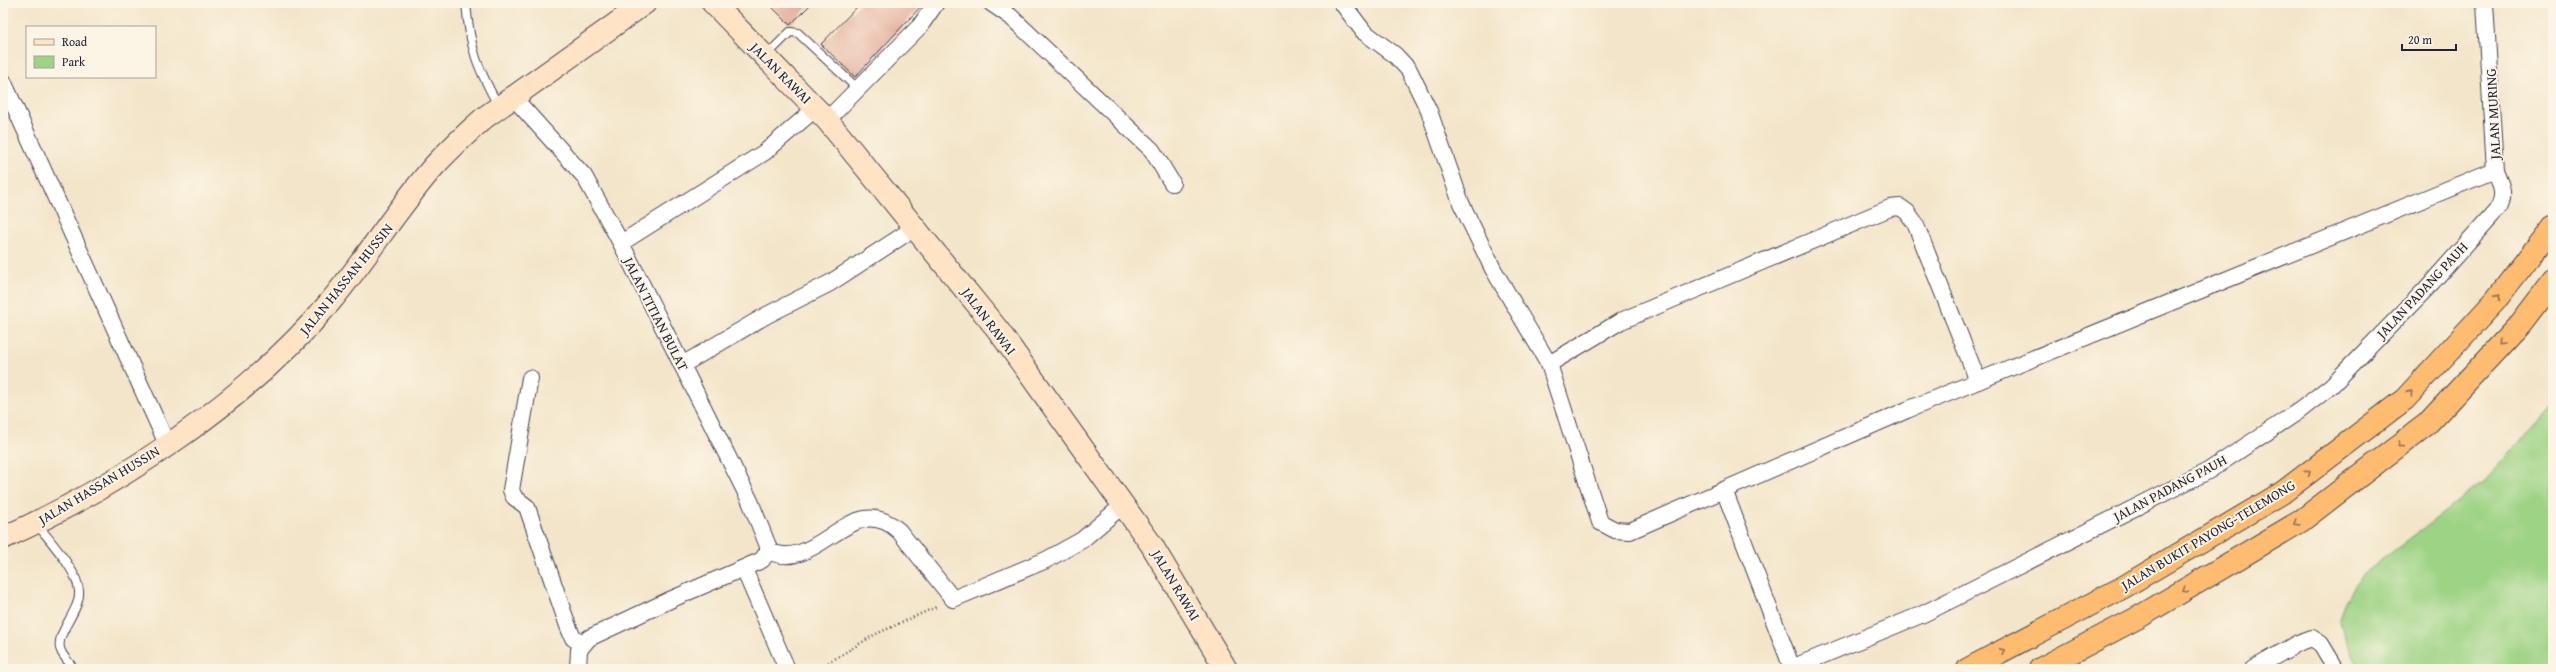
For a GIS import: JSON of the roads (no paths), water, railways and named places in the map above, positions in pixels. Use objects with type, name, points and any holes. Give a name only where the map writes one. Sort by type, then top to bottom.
[{"type":"highway","name":"JALAN BUKIT PAYONG-TELEMONG","points":[[1968,669],[2122,588],[2282,493],[2405,399],[2495,301],[2553,226]]},
{"type":"highway","points":[[2040,669],[2139,617],[2301,521],[2427,424],[2520,322],[2553,281]]},
{"type":"main road","name":"JALAN HASSAN HUSSIN","points":[[3,538],[37,523],[76,502],[167,444],[245,386],[306,330],[331,302],[435,166],[467,133],[506,102],[645,3]]},
{"type":"main road","name":"JALAN RAWAI","points":[[713,3],[822,114],[916,227],[998,330],[1151,544],[1226,669]]},
{"type":"street","points":[[621,243],[765,152],[858,89],[920,26],[936,3]]},
{"type":"street","points":[[991,3],[1010,16],[1152,150],[1172,183]]},
{"type":"street","points":[[1342,3],[1364,32],[1395,55],[1409,70],[1429,111],[1461,203],[1493,268],[1549,364],[1600,522],[1615,530],[1630,531],[1978,381],[2497,173]]},
{"type":"street","name":"JALAN MURING","points":[[2485,3],[2497,173]]},
{"type":"street","points":[[3,81],[10,114],[167,444]]},
{"type":"street","name":"JALAN TITIAN BULAT","points":[[506,102],[584,176],[621,243],[750,501],[766,541],[768,551]]},
{"type":"street","name":"JALAN PADANG PAUH","points":[[1790,668],[1923,614],[2208,471],[2299,411],[2331,386],[2426,289],[2499,207],[2503,192],[2497,173]]},
{"type":"street","points":[[1549,364],[1621,321],[1883,211],[1900,207],[1907,212],[1914,223],[1927,251],[1978,381]]},
{"type":"street","points":[[682,365],[767,315],[830,283],[916,227]]},
{"type":"street","points":[[530,378],[511,490],[514,497],[527,507],[568,626],[573,638],[582,644]]},
{"type":"street","points":[[1724,490],[1790,668]]},
{"type":"street","points":[[578,669],[579,650],[582,644],[599,633],[672,599],[744,569],[762,560],[768,551],[780,557],[795,556],[859,519],[876,518],[892,524],[953,599],[1046,560],[1082,540],[1123,505]]},
{"type":"street","points":[[744,569],[787,669]]},
{"type":"street","points":[[2253,669],[2298,643],[2312,638],[2321,644],[2336,669]]},
{"type":"lane","points":[[466,3],[472,51],[479,72],[506,102]]},
{"type":"lane","points":[[766,57],[790,32],[798,33],[858,89]]},
{"type":"lane","points":[[37,523],[75,576],[79,591],[77,606],[60,643],[61,651],[74,669]]}]
